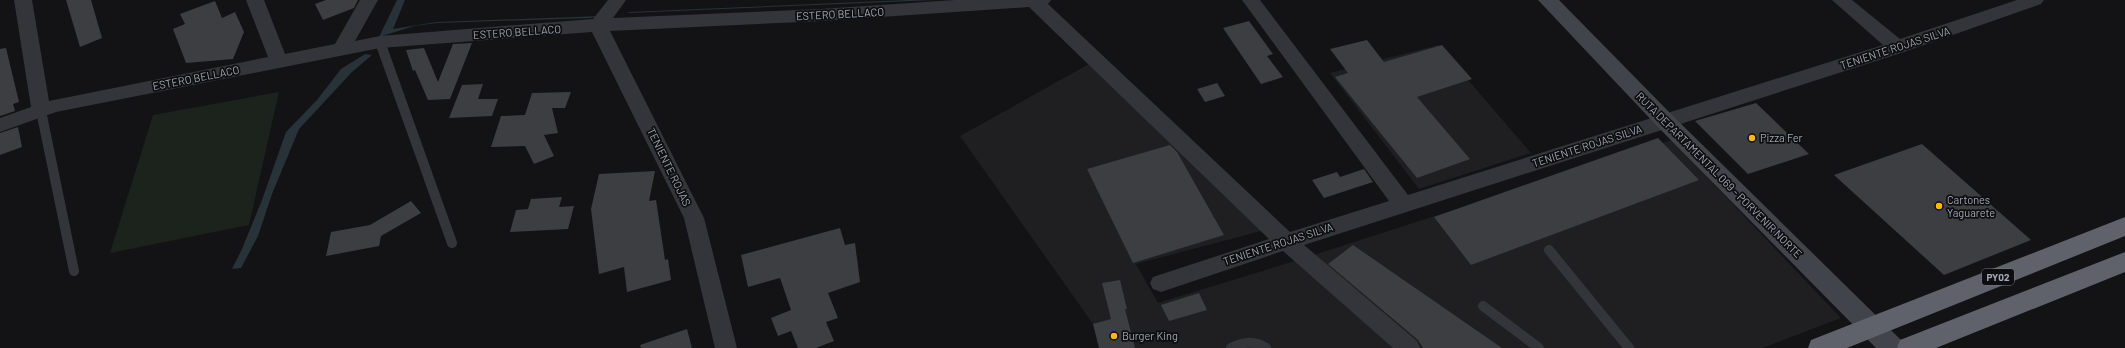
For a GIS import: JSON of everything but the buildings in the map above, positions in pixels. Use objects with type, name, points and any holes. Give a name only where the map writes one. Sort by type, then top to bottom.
[{"type":"highway","name":"PY02","points":[[1820,348],[2125,226]]},
{"type":"highway","points":[[1909,348],[2125,262]]},
{"type":"main road","name":"RUTA DEPARTAMENTAL 069 - PORVENIR NORTE","points":[[1548,0],[1665,121],[1892,348]]},
{"type":"street","points":[[23,0],[41,111]]},
{"type":"street","points":[[255,0],[279,62]]},
{"type":"street","points":[[341,50],[369,0]]},
{"type":"street","points":[[598,25],[617,0]]},
{"type":"street","points":[[1251,0],[1403,204]]},
{"type":"street","points":[[1841,0],[1898,48]]},
{"type":"street","name":"TENIENTE ROJAS SILVA","points":[[1160,282],[1285,241],[1898,48],[2035,0]]},
{"type":"street","points":[[1037,1],[1285,241],[1409,348]]},
{"type":"street","name":"ESTERO BELLACO","points":[[0,125],[54,106],[380,42],[598,25],[821,15],[1037,1]]},
{"type":"street","name":"TENIENTE ROJAS","points":[[598,25],[694,218],[726,348]]},
{"type":"lane","points":[[380,42],[452,243]]},
{"type":"lane","points":[[41,111],[74,270]]},
{"type":"lane","points":[[1549,250],[1629,348]]},
{"type":"lane","points":[[1483,306],[1539,348]]},
{"type":"lane","points":[[1230,348],[1243,342],[1257,342],[1266,348]]},
{"type":"shaded area","points":[[397,0],[405,0],[393,29],[437,22],[602,16],[590,18],[437,23],[414,26],[379,37]]},
{"type":"shaded area","points":[[935,0],[628,13],[629,12]]},
{"type":"shaded area","points":[[1438,45],[1531,153],[1419,189],[1330,73]]},
{"type":"shaded area","points":[[365,54],[372,55],[352,72],[299,129],[272,194],[258,236],[241,268],[232,269],[262,200],[286,132],[317,100],[341,69]]},
{"type":"shaded area","points":[[1089,64],[1265,230],[1136,264],[1158,303],[1298,260],[1672,140],[1841,318],[1762,348],[1103,348],[1093,324],[960,136]]},
{"type":"shaded area","points":[[279,92],[249,225],[110,253],[153,115]]},
{"type":"place","name":"Pizza Fer","points":[[1752,138]]},
{"type":"place","name":"Cartones Yaguarete","points":[[1939,206]]},
{"type":"place","name":"Burger King","points":[[1114,336]]}]
